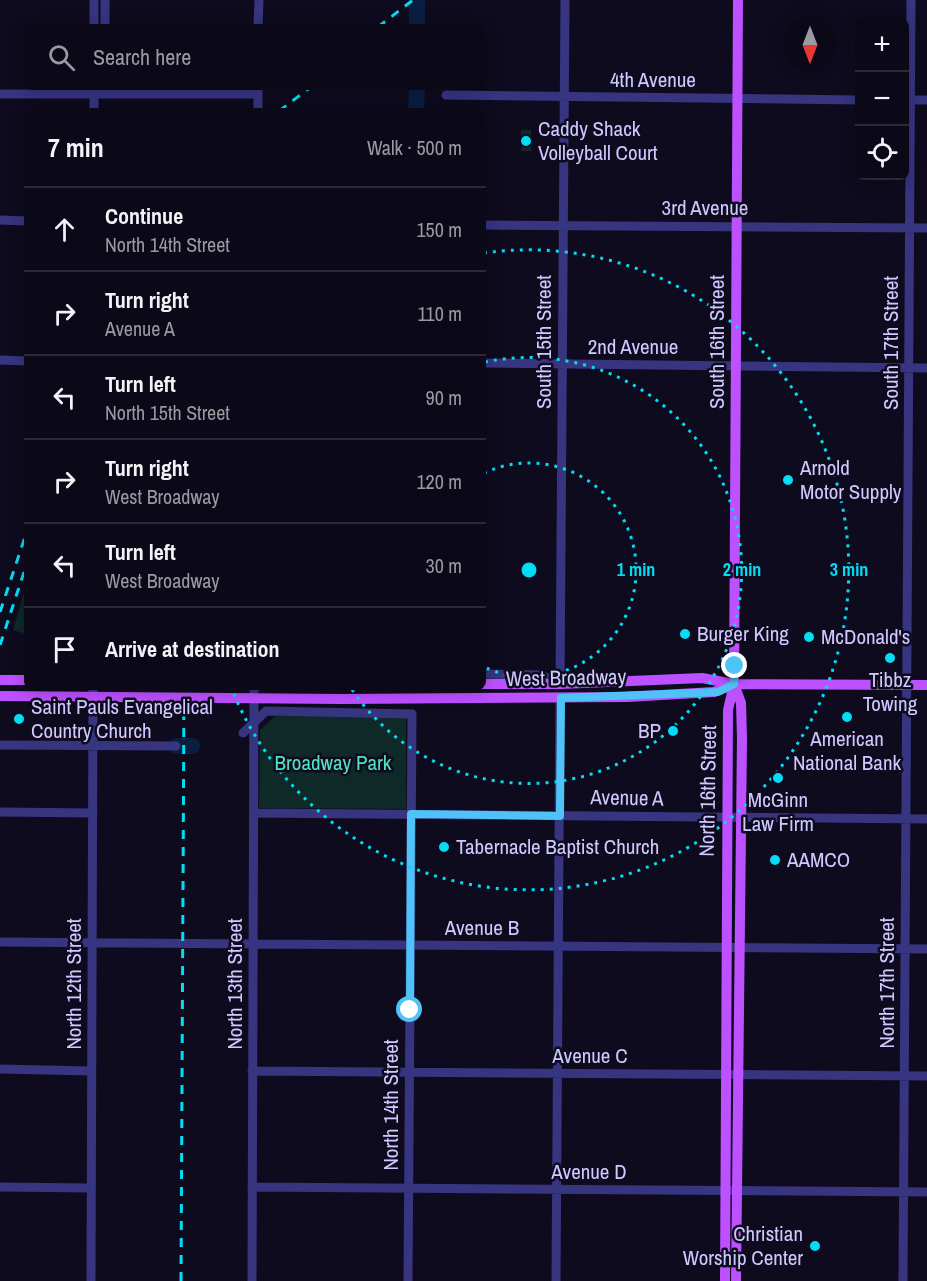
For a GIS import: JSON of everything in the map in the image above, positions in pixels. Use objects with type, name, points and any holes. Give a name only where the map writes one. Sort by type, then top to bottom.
[{"type":"main road","name":"South 16th Street","points":[[734,684],[738,0]]},
{"type":"main road","name":"West Broadway","points":[[486,684],[560,684],[702,678],[734,684],[927,685]]},
{"type":"main road","points":[[0,680],[24,680]]},
{"type":"main road","name":"West Broadway","points":[[0,696],[561,698],[714,693],[734,684]]},
{"type":"main road","name":"North 16th Street","points":[[734,684],[728,710],[725,948],[726,1075],[736,1281]]},
{"type":"main road","name":"North 16th Street","points":[[725,1281],[738,1075],[741,948],[742,708],[734,684]]},
{"type":"street","points":[[94,0],[94,24]]},
{"type":"street","points":[[105,0],[105,24]]},
{"type":"street","points":[[258,24],[259,0]]},
{"type":"street","name":"South 15th Street","points":[[560,684],[565,0]]},
{"type":"street","name":"South 17th Street","points":[[909,72],[911,0]]},
{"type":"street","points":[[94,91],[94,108]]},
{"type":"street","points":[[0,94],[94,91],[258,91],[258,108]]},
{"type":"street","name":"4th Avenue","points":[[446,95],[855,100]]},
{"type":"street","points":[[909,100],[927,100]]},
{"type":"street","name":"South 17th Street","points":[[908,126],[908,685]]},
{"type":"street","points":[[0,220],[24,221]]},
{"type":"street","name":"3rd Avenue","points":[[486,225],[927,228]]},
{"type":"street","points":[[0,360],[24,360]]},
{"type":"street","name":"2nd Avenue","points":[[486,363],[927,368]]},
{"type":"street","points":[[486,674],[542,675],[560,684]]},
{"type":"street","name":"North 17th Street","points":[[903,1281],[908,685]]},
{"type":"street","name":"North 12th Street","points":[[91,1281],[93,690]]},
{"type":"street","name":"North 13th Street","points":[[252,1281],[254,690]]},
{"type":"street","points":[[556,1281],[561,698]]},
{"type":"street","name":"North 14th Street","points":[[254,724],[266,711],[412,714],[408,1281]]},
{"type":"street","points":[[243,733],[254,724]]},
{"type":"street","points":[[0,745],[176,746]]},
{"type":"street","points":[[0,812],[93,813]]},
{"type":"street","name":"Avenue A","points":[[254,813],[927,819]]},
{"type":"street","name":"Avenue B","points":[[0,942],[927,950]]},
{"type":"street","points":[[0,1069],[91,1071]]},
{"type":"street","name":"Avenue C","points":[[252,1071],[927,1076]]},
{"type":"street","points":[[0,1187],[91,1188]]},
{"type":"street","name":"Avenue D","points":[[252,1187],[927,1192]]},
{"type":"green space","name":"Caddy Shack Volleyball Court","points":[[521,130],[531,130],[531,151],[521,151]]},
{"type":"green space","points":[[24,592],[24,633],[13,630]]},
{"type":"green space","name":"Broadway Park","points":[[275,716],[406,716],[406,809],[259,808],[260,730]]},
{"type":"waterway","points":[[417,0],[417,24]]},
{"type":"waterway","points":[[416,108],[417,90]]},
{"type":"waterway","points":[[176,746],[192,746]]},
{"type":"railway","points":[[382,24],[413,0]]},
{"type":"railway","points":[[283,108],[307,90]]},
{"type":"railway","points":[[0,612],[24,540]]},
{"type":"railway","points":[[0,645],[24,572]]},
{"type":"railway","points":[[181,1281],[184,690]]},
{"type":"place","name":"Caddy Shack Volleyball Court","points":[[526,141]]},
{"type":"place","name":"Arnold Motor Supply","points":[[788,480]]},
{"type":"place","name":"Burger King","points":[[685,634]]},
{"type":"place","name":"McDonald's","points":[[809,637]]},
{"type":"place","name":"Tibbz Towing","points":[[890,658]]},
{"type":"place","name":"American National Bank","points":[[847,717]]},
{"type":"place","name":"Saint Pauls Evangelical Country Church","points":[[19,719]]},
{"type":"place","name":"BP","points":[[673,731]]},
{"type":"place","name":"McGinn Law Firm","points":[[778,778]]},
{"type":"place","name":"Tabernacle Baptist Church","points":[[444,847]]},
{"type":"place","name":"AAMCO","points":[[775,860]]},
{"type":"place","name":"Christian Worship Center","points":[[815,1246]]},
{"type":"route","points":[[410,1010],[411,814],[560,816],[561,698],[714,693],[734,684],[735,666]]}]
